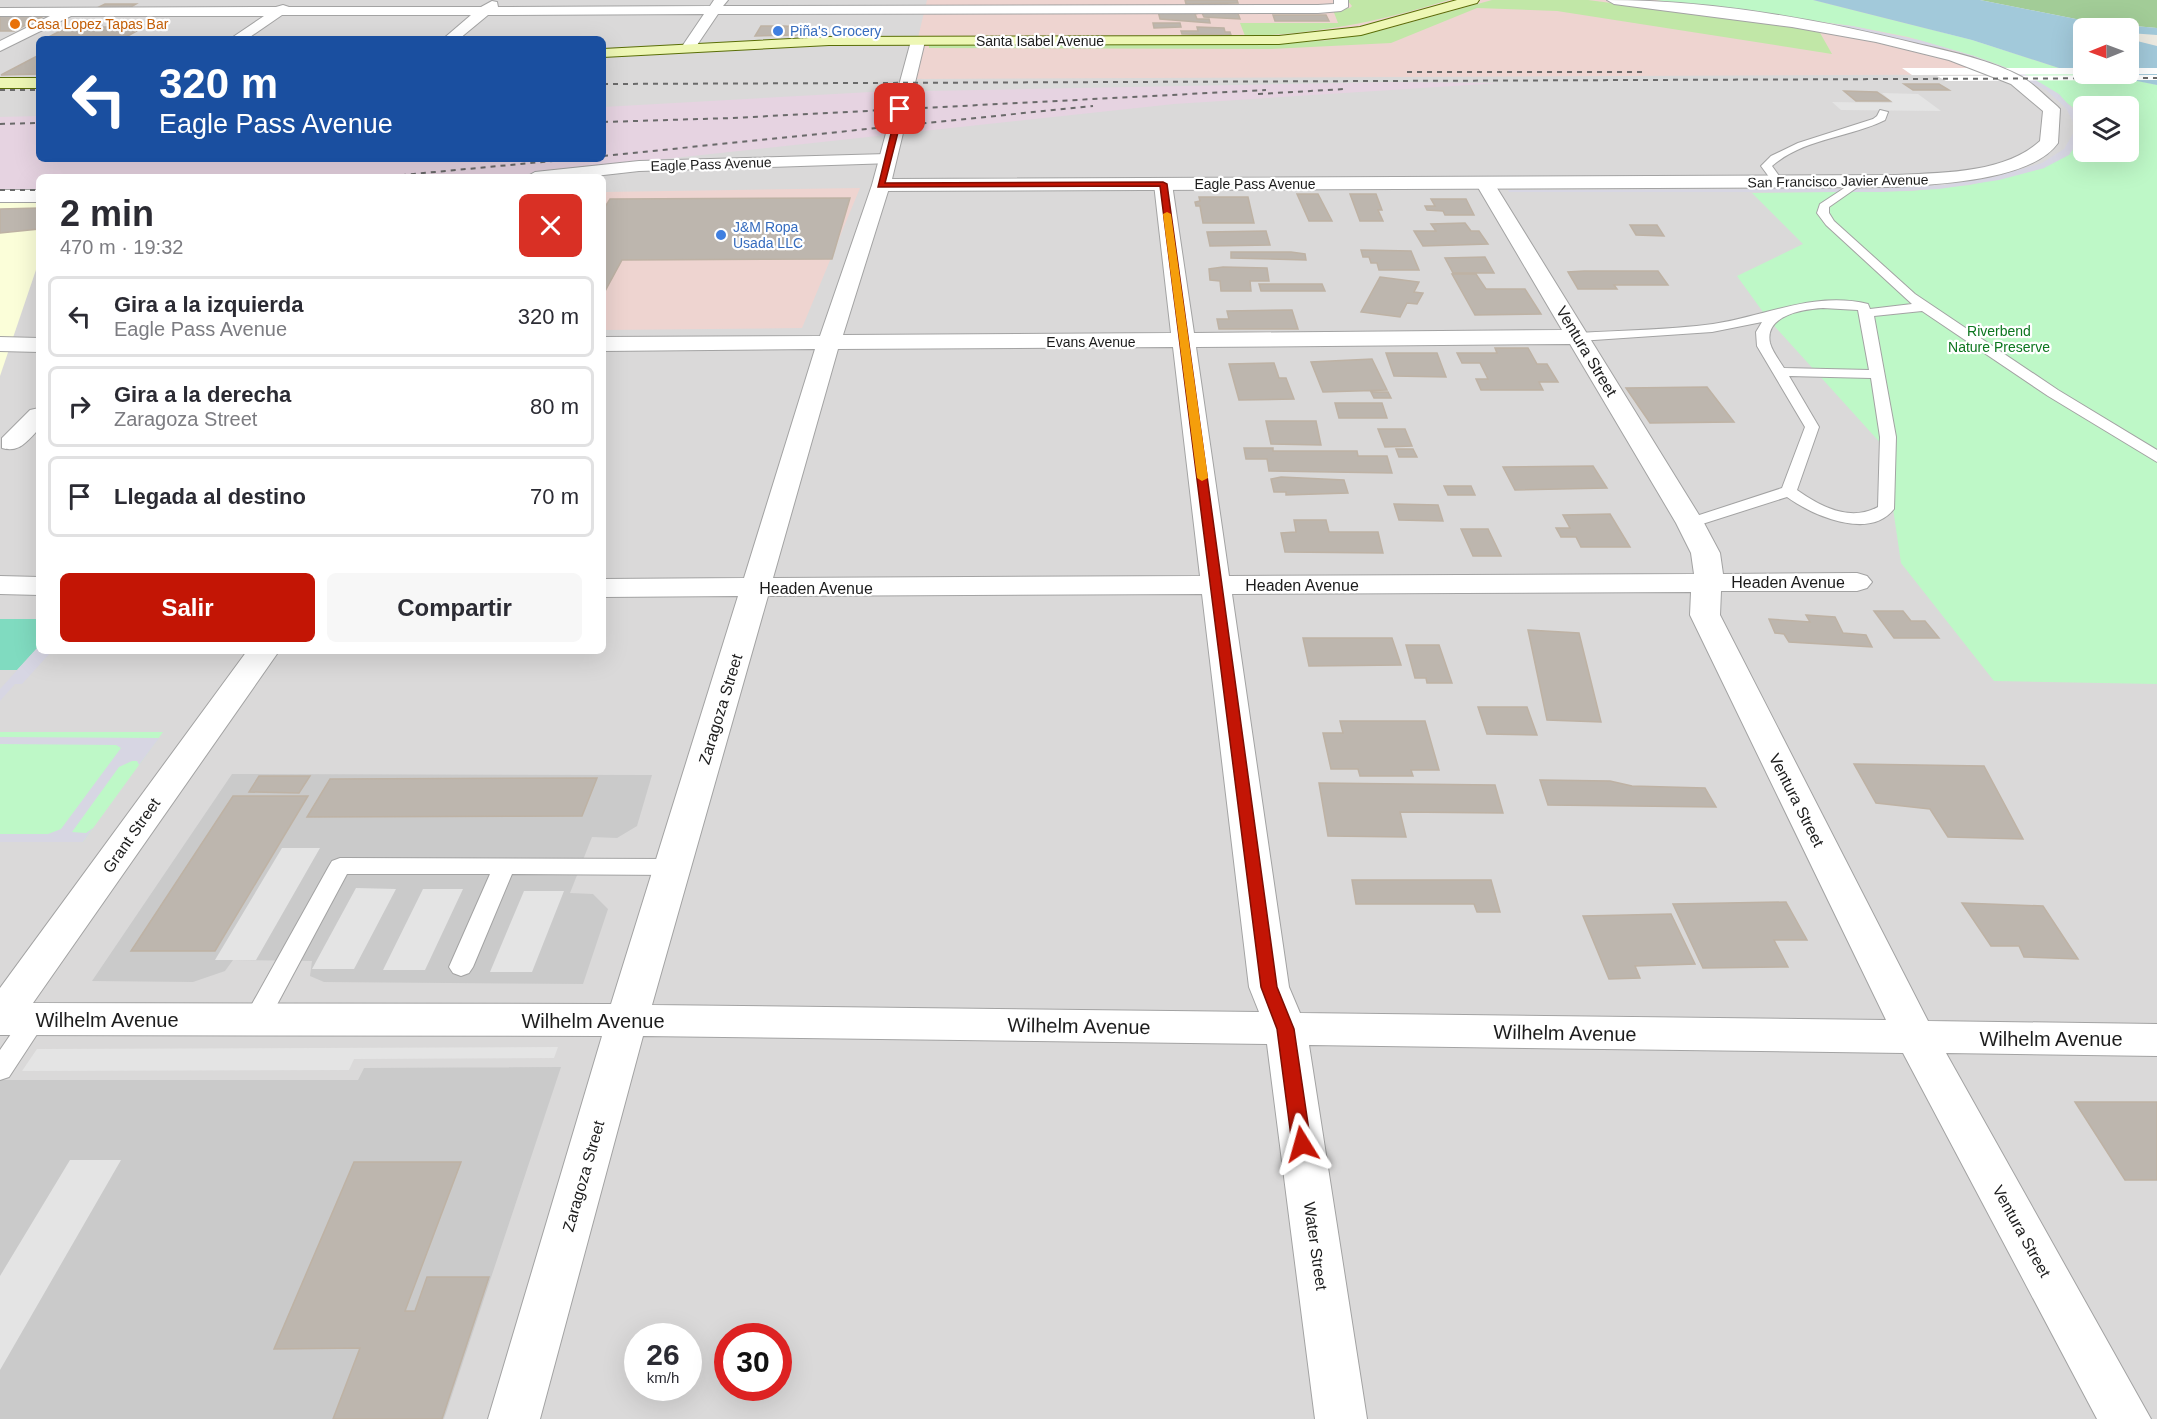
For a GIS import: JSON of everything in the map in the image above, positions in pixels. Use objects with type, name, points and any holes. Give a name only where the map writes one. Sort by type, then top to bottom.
[{"type":"main road","name":"Santa Isabel Avenue","points":[[606,53],[830,41],[1141,41],[1319,37],[1361,31],[1472,0]]},
{"type":"main road","points":[[0,83],[36,83]]},
{"type":"street","points":[[0,46],[94,0]]},
{"type":"street","points":[[242,36],[298,0]]},
{"type":"street","points":[[454,36],[498,0]]},
{"type":"street","name":"San Francisco Javier Avenue","points":[[1485,184],[1858,183],[1924,180],[1980,172],[2018,163],[2045,148],[2056,133],[2055,114],[2043,100],[2024,85],[1993,70],[1929,48],[1837,30],[1614,0]]},
{"type":"street","points":[[0,12],[484,10],[717,5],[1341,4]]},
{"type":"street","points":[[688,48],[717,5]]},
{"type":"street","name":"Zaragoza Street","points":[[513,1419],[627,1020],[829,342],[881,185],[925,5]]},
{"type":"street","points":[[1135,5],[1141,41]]},
{"type":"street","name":"Eagle Pass Avenue","points":[[563,174],[639,166],[887,159]]},
{"type":"street","name":"Water Street","points":[[1163,184],[1269,987],[1286,1029],[1341,1419]]},
{"type":"street","name":"Eagle Pass Avenue","points":[[881,185],[1485,184]]},
{"type":"street","name":"Ventura Street","points":[[1485,184],[1690,523],[1708,561],[1703,599],[1705,615],[1916,1038],[2125,1419]]},
{"type":"street","points":[[0,196],[36,196]]},
{"type":"street","name":"Evans Avenue","points":[[606,344],[1184,342],[1579,337]]},
{"type":"street","points":[[0,344],[36,345]]},
{"type":"street","points":[[11,443],[36,418]]},
{"type":"street","name":"Headen Avenue","points":[[606,588],[1857,582]]},
{"type":"street","points":[[0,585],[36,586]]},
{"type":"street","name":"Grant Street","points":[[12,1019],[261,654]]},
{"type":"street","name":"Wilhelm Avenue","points":[[12,1019],[627,1020],[2157,1040]]},
{"type":"lane","points":[[1779,183],[1766,166],[1772,159],[1810,142],[1876,121],[1882,118],[1883,112]]},
{"type":"lane","points":[[1858,183],[1824,206],[1825,218],[1924,308],[2052,393],[2157,456]]},
{"type":"lane","points":[[1579,337],[1712,328],[1774,316],[1815,303],[1844,302],[1863,307],[1866,313],[1888,437],[1886,509],[1879,514],[1856,520],[1809,507],[1789,491]]},
{"type":"lane","points":[[1866,313],[1924,308]]},
{"type":"lane","points":[[1774,316],[1763,333],[1764,346],[1812,427],[1789,491]]},
{"type":"lane","points":[[1779,372],[1877,375]]},
{"type":"lane","points":[[1690,523],[1789,491]]},
{"type":"lane","points":[[256,1020],[340,866],[674,867]]},
{"type":"lane","points":[[461,967],[504,866]]},
{"type":"lane","points":[[0,1070],[12,1019]]},
{"type":"shaded area","points":[[0,0],[1813,0],[1905,22],[2073,71],[2073,84],[2139,82],[2157,85],[2157,1419],[0,1419]]},
{"type":"shaded area","points":[[927,0],[1813,0],[1905,22],[2073,71],[2073,74],[908,79]]},
{"type":"shaded area","points":[[1640,0],[1852,26],[1919,40],[1974,56],[2029,76],[2059,94],[2073,110],[2073,122],[2066,108],[2046,90],[1997,66],[1954,51],[1835,26]]},
{"type":"shaded area","points":[[1390,82],[1500,83],[1174,104],[527,174],[36,174],[36,190],[0,191],[0,117],[36,116],[36,162],[606,162],[606,107],[871,92]]},
{"type":"shaded area","points":[[1882,93],[1918,94],[1941,111],[1841,110],[1832,102],[1893,103]]},
{"type":"shaded area","points":[[2073,134],[2073,149],[2069,155],[2044,168],[1999,180],[1939,189],[1881,192],[1509,192],[1508,190],[1866,189],[1944,185],[1994,177],[2042,163],[2064,149]]},
{"type":"shaded area","points":[[860,188],[802,328],[606,330],[606,192]]},
{"type":"shaded area","points":[[36,199],[36,270],[0,376],[0,200]]},
{"type":"shaded area","points":[[36,649],[36,654],[49,654],[22,684],[15,684],[0,701],[0,689]]},
{"type":"shaded area","points":[[0,737],[159,738],[139,765],[137,761],[132,761],[119,767],[72,832],[86,833],[93,828],[83,842],[0,842],[0,834],[48,834],[61,829],[121,748],[116,745],[0,744]]},
{"type":"shaded area","points":[[232,774],[652,775],[637,826],[617,838],[592,837],[570,893],[593,894],[608,909],[583,984],[324,982],[310,976],[312,961],[233,960],[225,971],[193,982],[92,981]]},
{"type":"shaded area","points":[[282,848],[320,848],[256,960],[215,960]]},
{"type":"shaded area","points":[[356,888],[396,889],[354,969],[312,969]]},
{"type":"shaded area","points":[[423,889],[463,889],[425,970],[383,970]]},
{"type":"shaded area","points":[[524,891],[564,891],[532,972],[490,972]]},
{"type":"shaded area","points":[[558,1047],[554,1058],[354,1059],[349,1070],[22,1071],[37,1049]]},
{"type":"shaded area","points":[[561,1067],[444,1419],[0,1419],[0,1080],[358,1080],[364,1068]]},
{"type":"shaded area","points":[[70,1160],[121,1160],[0,1370],[0,1276]]},
{"type":"green space","points":[[1347,0],[1449,0],[1389,17],[1302,32],[1245,36],[1240,23],[1338,23],[1333,10],[1352,6]]},
{"type":"green space","points":[[1492,0],[1588,0],[1803,28],[1819,31],[1832,54],[1557,11],[1477,8],[1391,43],[1271,49],[929,48],[929,45],[1287,43],[1330,40],[1383,30]]},
{"type":"green space","name":"Riverbend Nature Preserve","points":[[1655,0],[1813,0],[1972,40],[2059,68],[2073,70],[2073,84],[2139,84],[2139,81],[2157,85],[2157,684],[1994,681],[1901,563],[1884,447],[1768,319],[1737,276],[1803,244],[1752,193],[1911,191],[1970,185],[2044,168],[2073,146],[2073,162],[2139,162],[2139,96],[2073,96],[2073,107],[2029,76],[1974,56],[1908,37],[1852,26]]},
{"type":"green space","points":[[1980,0],[2157,0],[2157,28],[2139,26],[2139,18],[2073,18]]},
{"type":"green space","points":[[1156,36],[1242,36],[1204,37]]},
{"type":"green space","points":[[0,619],[36,619],[36,649],[17,670],[0,670]]},
{"type":"green space","points":[[0,732],[163,732],[83,842],[0,842]]},
{"type":"water","points":[[1813,0],[1980,0],[2073,18],[2073,70],[2059,68],[1972,40]]},
{"type":"water","points":[[2139,26],[2157,28],[2157,35],[2139,34]]},
{"type":"water","points":[[2139,42],[2157,46],[2157,85],[2139,81]]},
{"type":"pier","points":[[1902,68],[2073,68],[2073,74],[1912,75]]},
{"type":"pier","points":[[2139,68],[2157,68],[2157,74],[2139,74]]},
{"type":"pier","points":[[2073,75],[2073,80],[1946,81],[1937,76]]},
{"type":"pier","points":[[2139,75],[2157,75],[2157,80],[2139,80]]},
{"type":"building","points":[[1185,0],[1237,0],[1238,3],[1186,4]]},
{"type":"building","points":[[105,4],[136,4],[129,8],[97,8]]},
{"type":"building","points":[[1158,11],[1199,11],[1200,13],[1195,14],[1197,19],[1209,19],[1210,23],[1160,19]]},
{"type":"building","points":[[1237,11],[1240,19],[1204,17],[1202,13]]},
{"type":"building","points":[[1273,15],[1326,15],[1329,21],[1275,21]]},
{"type":"building","name":"Casa Lopez Tapas Bar","points":[[0,16],[44,16],[14,31],[0,31]]},
{"type":"building","points":[[1153,23],[1180,23],[1181,27],[1154,28]]},
{"type":"building","name":"Piña's Grocery","points":[[761,26],[800,27],[797,35],[755,36]]},
{"type":"building","points":[[92,27],[144,27],[128,36],[51,36],[62,30],[86,30]]},
{"type":"building","points":[[1197,27],[1224,28],[1225,32],[1230,32],[1231,35],[1182,34],[1181,31],[1198,31]]},
{"type":"building","points":[[36,57],[36,74],[1,75]]},
{"type":"building","points":[[1904,84],[1939,84],[1949,90],[1913,90]]},
{"type":"building","points":[[1844,91],[1877,92],[1890,101],[1856,101]]},
{"type":"building","points":[[1297,194],[1318,194],[1332,221],[1309,221]]},
{"type":"building","points":[[1350,194],[1376,194],[1382,210],[1378,210],[1383,221],[1360,221]]},
{"type":"building","points":[[1199,197],[1248,197],[1254,223],[1203,223],[1200,206],[1196,206],[1195,202],[1200,201]]},
{"type":"building","name":"J&M Ropa Usada LLC","points":[[850,198],[832,259],[622,260],[606,289],[606,205],[610,199]]},
{"type":"building","points":[[1431,199],[1466,199],[1474,215],[1445,215],[1443,211],[1427,210],[1425,206],[1435,206]]},
{"type":"building","points":[[36,208],[36,229],[0,233],[0,209]]},
{"type":"building","points":[[1465,223],[1471,231],[1479,231],[1488,244],[1423,246],[1414,231],[1436,231],[1431,224]]},
{"type":"building","points":[[1630,225],[1657,225],[1664,236],[1636,235]]},
{"type":"building","points":[[1266,231],[1270,245],[1210,246],[1207,232]]},
{"type":"building","points":[[1361,250],[1411,251],[1419,270],[1379,270],[1377,263],[1371,263],[1369,257],[1363,257]]},
{"type":"building","points":[[1231,252],[1291,252],[1305,254],[1306,260],[1231,258]]},
{"type":"building","points":[[1485,257],[1494,273],[1453,273],[1445,258]]},
{"type":"building","points":[[1267,268],[1269,281],[1250,281],[1251,291],[1221,291],[1220,281],[1210,280],[1209,269]]},
{"type":"building","points":[[1658,271],[1668,285],[1614,285],[1617,289],[1578,289],[1568,272]]},
{"type":"building","points":[[1452,274],[1476,274],[1486,289],[1525,289],[1541,314],[1475,315]]},
{"type":"building","points":[[1380,277],[1419,282],[1414,292],[1423,293],[1417,304],[1407,303],[1400,317],[1361,312]]},
{"type":"building","points":[[1259,284],[1322,284],[1325,291],[1261,291]]},
{"type":"building","points":[[1292,310],[1298,329],[1219,329],[1217,319],[1229,319],[1227,311]]},
{"type":"building","points":[[1495,348],[1528,348],[1537,364],[1547,364],[1558,382],[1539,382],[1543,390],[1481,390],[1476,379],[1488,379],[1480,363],[1462,363],[1457,353],[1497,353]]},
{"type":"building","points":[[1386,353],[1437,353],[1446,377],[1394,376]]},
{"type":"building","points":[[1372,359],[1387,390],[1323,392],[1311,362]]},
{"type":"building","points":[[1274,363],[1279,378],[1286,378],[1294,399],[1239,400],[1229,364]]},
{"type":"building","points":[[1707,387],[1734,422],[1650,423],[1626,388]]},
{"type":"building","points":[[1371,392],[1388,392],[1391,398],[1374,398]]},
{"type":"building","points":[[1335,403],[1382,403],[1387,418],[1339,418]]},
{"type":"building","points":[[1266,421],[1316,421],[1321,445],[1271,444]]},
{"type":"building","points":[[1378,429],[1405,429],[1412,446],[1385,447]]},
{"type":"building","points":[[1244,448],[1273,448],[1273,451],[1357,451],[1358,456],[1387,456],[1392,473],[1269,471],[1267,459],[1246,459]]},
{"type":"building","points":[[1396,449],[1413,449],[1417,457],[1399,457]]},
{"type":"building","points":[[1593,466],[1607,488],[1515,490],[1503,467]]},
{"type":"building","points":[[1281,477],[1344,480],[1348,493],[1286,495],[1286,492],[1274,492],[1271,479]]},
{"type":"building","points":[[1444,486],[1471,486],[1475,495],[1448,495]]},
{"type":"building","points":[[1394,504],[1438,505],[1443,521],[1399,520]]},
{"type":"building","points":[[1610,514],[1630,547],[1581,547],[1576,537],[1561,537],[1556,528],[1570,528],[1563,515]]},
{"type":"building","points":[[1294,520],[1326,520],[1329,532],[1378,532],[1383,553],[1285,552],[1281,533],[1296,532]]},
{"type":"building","points":[[1461,529],[1488,529],[1501,556],[1473,556]]},
{"type":"building","points":[[1874,611],[1903,611],[1911,621],[1925,621],[1939,638],[1894,638]]},
{"type":"building","points":[[1806,615],[1835,617],[1843,633],[1866,635],[1872,647],[1789,642],[1784,634],[1775,633],[1769,619],[1810,622]]},
{"type":"building","points":[[1528,630],[1579,633],[1601,722],[1547,720]]},
{"type":"building","points":[[1303,638],[1392,638],[1401,665],[1309,666]]},
{"type":"building","points":[[1406,645],[1439,645],[1452,683],[1427,683],[1426,678],[1415,678]]},
{"type":"building","points":[[1478,707],[1527,707],[1537,735],[1487,734]]},
{"type":"building","points":[[1340,721],[1425,721],[1439,770],[1411,770],[1413,776],[1360,776],[1358,769],[1331,769],[1323,733],[1343,733]]},
{"type":"building","points":[[1854,764],[1984,766],[2023,839],[1948,837],[1930,809],[1876,803]]},
{"type":"building","points":[[259,776],[310,776],[299,793],[249,792]]},
{"type":"building","points":[[597,778],[582,816],[307,817],[330,779]]},
{"type":"building","points":[[1540,780],[1610,781],[1632,786],[1705,788],[1716,807],[1548,805]]},
{"type":"building","points":[[1319,783],[1495,785],[1503,813],[1400,812],[1406,837],[1328,836]]},
{"type":"building","points":[[233,796],[308,796],[215,951],[131,951]]},
{"type":"building","points":[[1352,880],[1491,880],[1500,912],[1477,912],[1474,904],[1356,904]]},
{"type":"building","points":[[1786,902],[1807,940],[1774,940],[1788,967],[1703,968],[1673,904]]},
{"type":"building","points":[[1962,903],[2043,906],[2078,959],[2024,957],[2019,946],[1991,946]]},
{"type":"building","points":[[1671,914],[1695,964],[1635,966],[1640,978],[1609,979],[1583,916]]},
{"type":"building","points":[[2075,1102],[2157,1102],[2157,1180],[2125,1180]]},
{"type":"building","points":[[354,1162],[461,1162],[405,1311],[415,1311],[427,1277],[489,1277],[442,1419],[333,1419],[360,1348],[274,1349]]},
{"type":"railway","points":[[1407,72],[1647,72]]},
{"type":"railway","points":[[606,84],[2157,78]]},
{"type":"railway","points":[[1258,94],[1345,89]]},
{"type":"railway","points":[[0,90],[36,90]]},
{"type":"railway","points":[[606,122],[732,118],[1266,90]]},
{"type":"railway","points":[[606,156],[1093,106]]},
{"type":"railway","points":[[0,124],[36,123]]},
{"type":"railway","points":[[413,174],[542,162]]},
{"type":"railway","points":[[0,190],[36,190]]},
{"type":"slow traffic","points":[[1167,214],[1202,478]]},
{"type":"place","name":"Casa Lopez Tapas Bar","points":[[15,24]]},
{"type":"place","name":"Piña's Grocery","points":[[778,31]]},
{"type":"place","name":"J&M Ropa Usada LLC","points":[[721,235]]},
{"type":"route","points":[[900,109],[881,185],[1163,184],[1269,987],[1286,1029],[1302,1144]]}]
